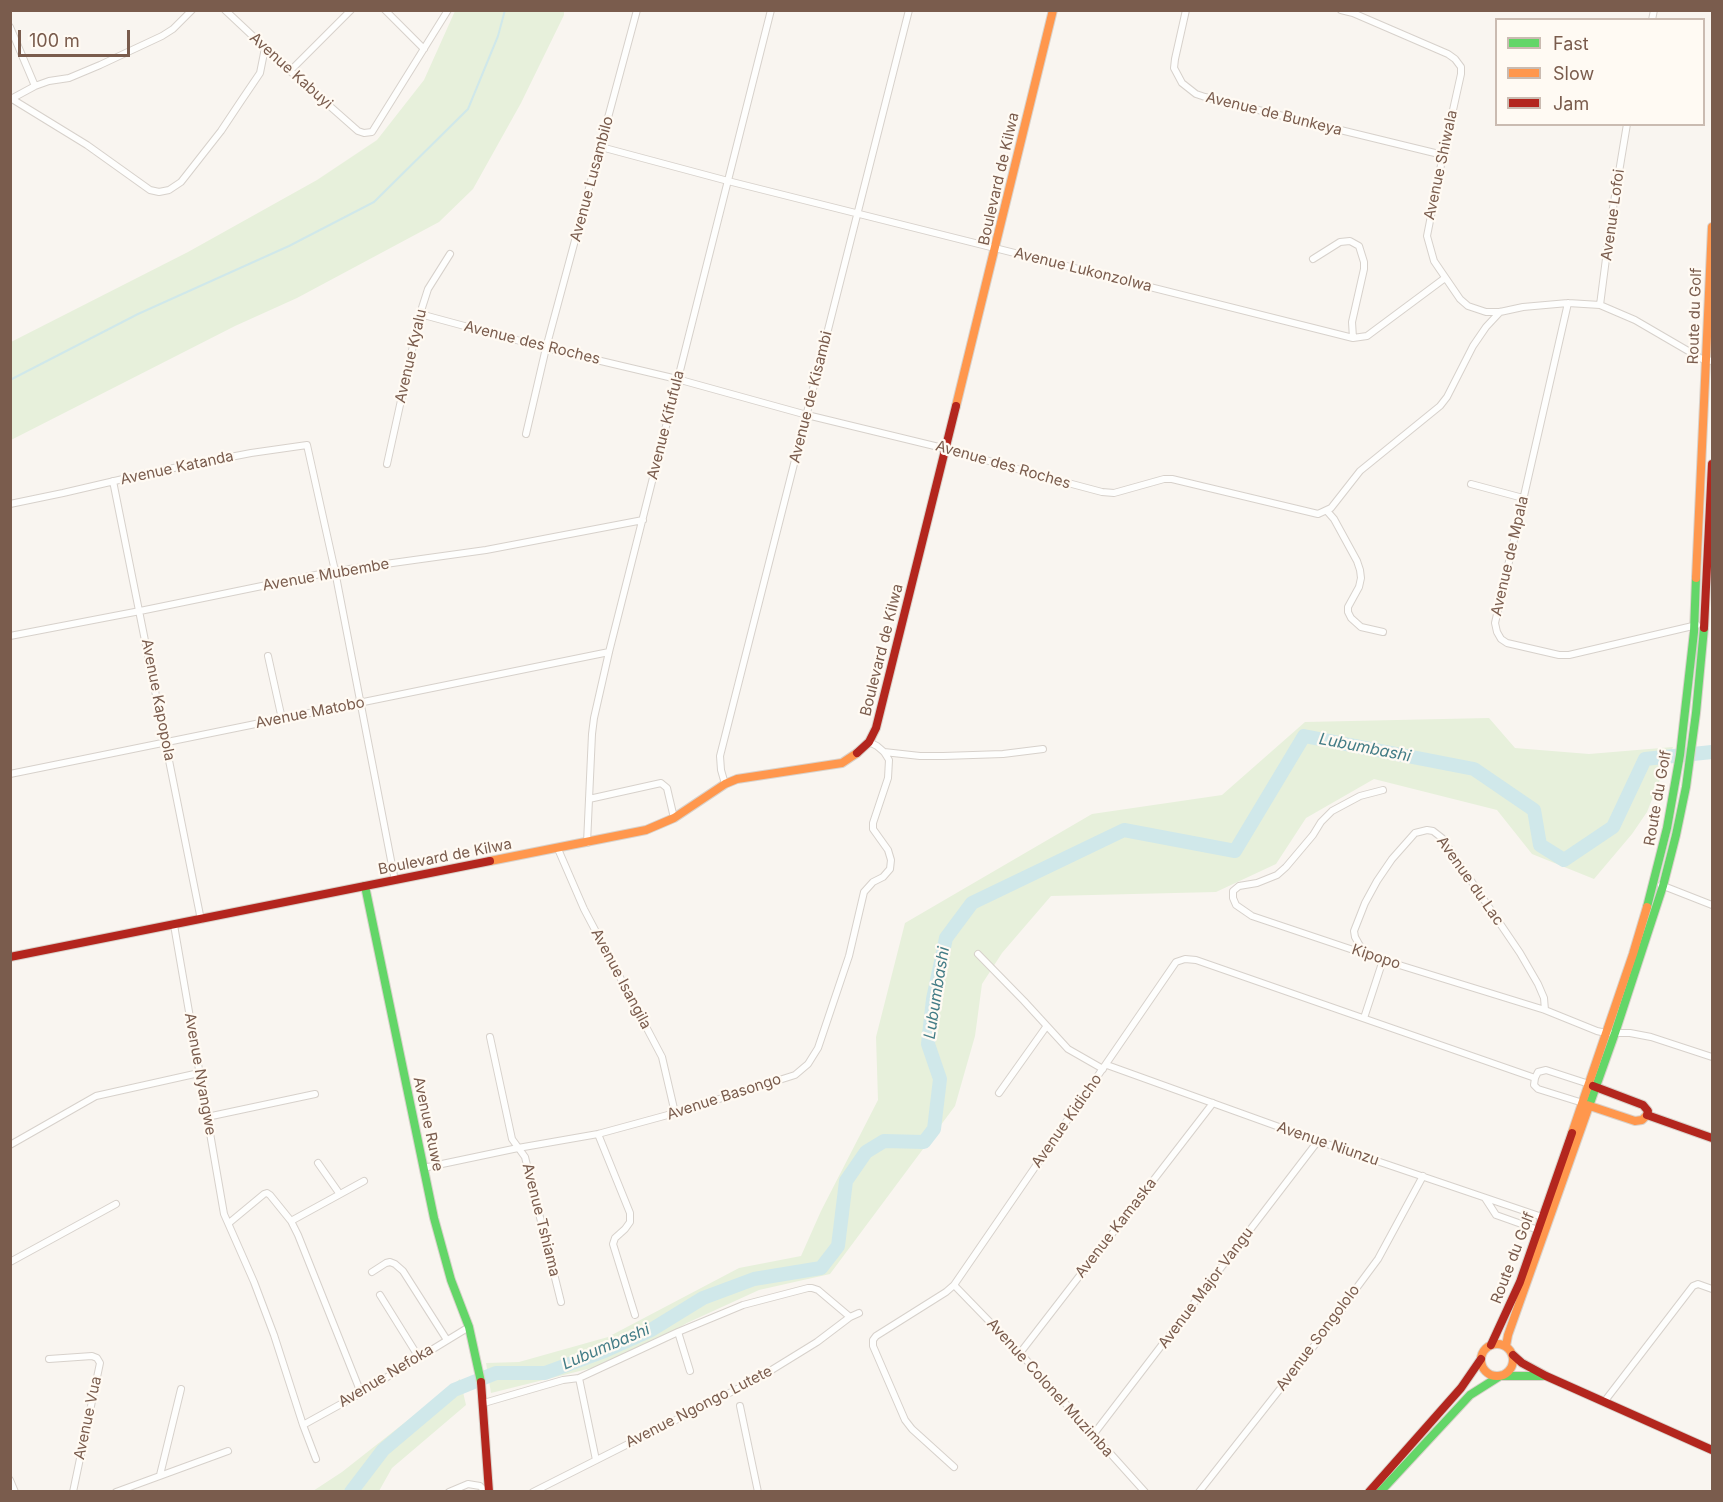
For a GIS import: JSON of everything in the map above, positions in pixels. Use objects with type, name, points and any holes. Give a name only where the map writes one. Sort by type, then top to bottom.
[{"type":"street","points":[[11,99],[35,86],[69,78],[162,36],[173,29],[192,10]]},
{"type":"street","name":"Avenue Kabuyi","points":[[225,10],[290,71],[358,131],[364,133],[372,132],[424,49]]},
{"type":"street","points":[[290,71],[351,10]]},
{"type":"street","points":[[386,10],[424,49],[448,10]]},
{"type":"street","name":"Avenue Lusambilo","points":[[526,434],[546,348],[637,10]]},
{"type":"street","name":"Avenue Kifufula","points":[[586,843],[594,718],[771,10]]},
{"type":"street","name":"Avenue de Kisambi","points":[[725,784],[720,756],[909,10]]},
{"type":"street","name":"Boulevard de Kilwa","points":[[11,956],[646,830],[674,818],[725,784],[749,776],[842,762],[860,751],[869,742],[876,728],[947,449],[1053,10]]},
{"type":"street","name":"Avenue de Bunkeya","points":[[1186,10],[1174,59],[1174,68],[1182,83],[1196,94],[1443,155]]},
{"type":"street","name":"Avenue Shiwala","points":[[1341,10],[1448,54],[1461,67],[1427,236],[1434,261],[1460,299],[1468,306],[1486,312],[1568,303],[1600,305],[1635,320],[1697,357],[1710,361]]},
{"type":"street","points":[[10,27],[35,86]]},
{"type":"street","points":[[11,99],[87,145],[150,190],[159,192],[169,190],[180,182],[221,131],[260,73],[265,48]]},
{"type":"street","name":"Avenue Lofoi","points":[[1600,305],[1627,126]]},
{"type":"street","name":"Avenue Lukonzolwa","points":[[601,147],[857,214],[1353,338]]},
{"type":"street","name":"Route du Golf","points":[[1491,1345],[1515,1296],[1542,1231],[1611,1033],[1633,954],[1659,885],[1680,755],[1695,626],[1709,407],[1713,227]]},
{"type":"street","points":[[1313,259],[1340,242],[1355,242],[1359,246],[1364,269],[1352,322],[1353,338],[1367,336],[1445,278]]},
{"type":"street","name":"Avenue Kyalu","points":[[387,464],[420,314],[428,289],[450,254]]},
{"type":"street","name":"Avenue de Mpala","points":[[1568,303],[1495,623],[1497,632],[1507,643],[1559,655],[1569,655],[1704,623]]},
{"type":"street","points":[[1383,632],[1361,627],[1348,612],[1348,607],[1359,587],[1360,570],[1334,519],[1327,511],[1360,471],[1440,405],[1452,388],[1473,346],[1500,312]]},
{"type":"street","name":"Avenue des Roches","points":[[420,314],[546,348],[677,379],[807,415],[947,449],[1108,493],[1122,492],[1164,479],[1172,479],[1313,513],[1327,511]]},
{"type":"street","name":"Avenue Katanda","points":[[10,504],[153,472],[307,445],[335,571]]},
{"type":"street","points":[[1713,464],[1704,623],[1693,744],[1682,811],[1659,885],[1713,905]]},
{"type":"street","name":"Avenue Kapopola","points":[[114,481],[201,920]]},
{"type":"street","points":[[1470,484],[1524,498]]},
{"type":"street","name":"Avenue Mubembe","points":[[10,636],[335,571],[486,550],[643,520]]},
{"type":"street","points":[[335,571],[395,881]]},
{"type":"street","name":"Avenue Matobo","points":[[10,774],[609,652]]},
{"type":"street","points":[[268,656],[282,719]]},
{"type":"street","points":[[869,742],[884,752],[920,756],[1003,754],[1044,749]]},
{"type":"street","name":"Avenue Basongo","points":[[423,1168],[598,1134],[675,1113],[795,1074],[808,1064],[818,1048],[849,956],[864,892],[890,869],[891,860],[888,850],[873,829],[888,778],[889,760],[884,752]]},
{"type":"street","points":[[589,799],[661,783],[667,788],[674,818]]},
{"type":"street","name":"Kipopo","points":[[1383,790],[1360,796],[1332,811],[1286,867],[1277,874],[1257,883],[1239,886],[1233,891],[1236,905],[1252,916],[1383,960],[1545,1010],[1580,1024],[1611,1033],[1630,1033],[1652,1037],[1713,1057]]},
{"type":"street","name":"Avenue du Lac","points":[[1365,953],[1354,931],[1377,881],[1392,859],[1415,833],[1433,831],[1442,838],[1520,953],[1538,984],[1544,998],[1545,1010]]},
{"type":"street","name":"Avenue Isangila","points":[[558,849],[584,909],[662,1057],[675,1113]]},
{"type":"street","name":"Avenue Ruwe","points":[[365,886],[434,1218],[451,1280],[470,1327],[484,1403]]},
{"type":"street","name":"Avenue Nyangwe","points":[[174,925],[224,1214],[274,1335],[316,1459]]},
{"type":"street","name":"Avenue Niunzu","points":[[978,954],[1068,1050],[1105,1067],[1546,1219]]},
{"type":"street","name":"Avenue Kidicho","points":[[954,1285],[1173,965],[1182,959],[1196,960],[1364,1018]]},
{"type":"street","points":[[1383,960],[1364,1018],[1535,1078]]},
{"type":"street","points":[[999,1093],[1046,1027]]},
{"type":"street","name":"Avenue Tshiama","points":[[490,1037],[512,1139],[525,1157],[561,1302]]},
{"type":"street","points":[[1546,1070],[1593,1086],[1643,1105],[1648,1111],[1647,1115],[1642,1120],[1635,1121],[1538,1089],[1534,1085],[1538,1072],[1546,1070]]},
{"type":"street","points":[[10,1145],[96,1096],[199,1073]]},
{"type":"street","points":[[207,1117],[315,1094]]},
{"type":"street","name":"Avenue Kamaska","points":[[1020,1353],[1213,1103]]},
{"type":"street","points":[[1647,1115],[1713,1138]]},
{"type":"street","points":[[598,1134],[630,1213],[630,1222],[615,1238],[613,1244],[635,1315]]},
{"type":"street","name":"Avenue Major Vangu","points":[[1093,1435],[1318,1141]]},
{"type":"street","points":[[318,1163],[339,1193]]},
{"type":"street","name":"Avenue Songololo","points":[[1199,1491],[1359,1287],[1378,1259],[1423,1176]]},
{"type":"street","points":[[291,1221],[364,1180]]},
{"type":"street","points":[[229,1223],[267,1193],[291,1221],[361,1393]]},
{"type":"street","points":[[1485,1197],[1496,1215],[1542,1231],[1506,1346]]},
{"type":"street","points":[[10,1262],[116,1204]]},
{"type":"street","points":[[372,1272],[390,1262],[404,1271],[447,1340]]},
{"type":"street","points":[[1604,1402],[1693,1286],[1698,1284],[1713,1288]]},
{"type":"street","points":[[954,1285],[876,1336],[873,1343],[905,1420],[954,1467]]},
{"type":"street","name":"Avenue Colonel Muzimba","points":[[954,1285],[1020,1353],[1144,1491]]},
{"type":"street","points":[[488,1491],[484,1403],[563,1380],[579,1378],[742,1305],[808,1288],[818,1290],[850,1317]]},
{"type":"street","points":[[380,1295],[418,1356]]},
{"type":"street","name":"Avenue Ngongo Lutete","points":[[533,1491],[757,1378],[817,1342],[850,1317],[859,1313]]},
{"type":"street","name":"Avenue Nefoka","points":[[303,1425],[470,1327]]},
{"type":"street","points":[[678,1332],[690,1371]]},
{"type":"street","points":[[1382,1485],[1461,1388],[1481,1359],[1484,1350],[1497,1343],[1506,1346],[1522,1363],[1546,1376],[1713,1450]]},
{"type":"street","points":[[1369,1491],[1382,1485],[1470,1395],[1508,1373],[1512,1367],[1513,1355]]},
{"type":"street","name":"Avenue Vua","points":[[49,1359],[92,1356],[97,1358],[99,1363],[73,1491]]},
{"type":"street","points":[[1481,1359],[1487,1373],[1500,1376],[1546,1376]]},
{"type":"street","points":[[579,1378],[596,1460]]},
{"type":"street","points":[[160,1475],[181,1389]]},
{"type":"street","points":[[740,1406],[758,1491]]},
{"type":"street","points":[[116,1491],[228,1451]]},
{"type":"street","points":[[10,1480],[15,1491]]},
{"type":"street","points":[[449,1491],[468,1484],[480,1486],[488,1491]]},
{"type":"green space","points":[[455,11],[564,11],[564,15],[521,103],[473,189],[439,222],[297,298],[235,326],[11,440],[11,342],[188,252],[317,180],[377,140],[424,80]]},
{"type":"green space","points":[[1489,718],[1515,748],[1589,754],[1673,747],[1647,812],[1632,834],[1594,879],[1532,854],[1497,810],[1374,779],[1306,818],[1276,864],[1216,892],[1051,896],[1002,953],[982,984],[975,1036],[955,1106],[830,1274],[759,1290],[687,1323],[624,1360],[491,1393],[486,1363],[519,1362],[608,1337],[739,1268],[801,1256],[821,1211],[878,1100],[876,1037],[905,923],[1092,814],[1222,795],[1305,722]]},
{"type":"green space","points":[[460,1379],[466,1405],[392,1468],[379,1491],[313,1491],[342,1472]]},
{"type":"waterway","points":[[10,380],[138,314],[289,246],[374,202],[468,109],[498,36],[505,10]]},
{"type":"waterway","name":"Lubumbashi","points":[[351,1492],[383,1450],[454,1390],[496,1373],[545,1373],[602,1352],[651,1330],[703,1298],[754,1279],[821,1268],[838,1246],[846,1181],[866,1152],[884,1141],[924,1142],[934,1129],[940,1079],[928,1044],[933,999],[946,938],[972,903],[1124,830],[1235,851],[1304,736],[1474,769],[1534,810],[1540,845],[1564,860],[1613,827],[1645,759],[1712,752]]},
{"type":"traffic: fast","points":[[1647,907],[1667,828],[1680,755],[1694,632],[1696,578]]},
{"type":"traffic: fast","points":[[1588,1109],[1663,886],[1676,835],[1686,787],[1704,628]]},
{"type":"traffic: fast","points":[[365,886],[434,1218],[451,1280],[469,1327],[481,1382]]},
{"type":"traffic: fast","points":[[1380,1492],[1470,1395],[1500,1376]]},
{"type":"traffic: fast","points":[[1502,1376],[1543,1376]]},
{"type":"traffic: slow","points":[[956,406],[1053,10]]},
{"type":"traffic: slow","points":[[1696,578],[1712,227]]},
{"type":"traffic: slow","points":[[490,861],[646,830],[674,818],[725,784],[737,779],[842,763],[857,753]]},
{"type":"traffic: slow","points":[[1572,1133],[1647,907]]},
{"type":"traffic: slow","points":[[1587,1105],[1635,1121],[1642,1120],[1647,1115]]},
{"type":"traffic: slow","points":[[1506,1346],[1588,1109]]},
{"type":"traffic: slow","points":[[1497,1344],[1509,1348],[1513,1360],[1509,1372],[1497,1376],[1485,1372],[1481,1360],[1485,1348],[1497,1344]]},
{"type":"traffic: jam","points":[[857,753],[869,742],[876,728],[956,406]]},
{"type":"traffic: jam","points":[[1704,628],[1712,464]]},
{"type":"traffic: jam","points":[[10,957],[490,861]]},
{"type":"traffic: jam","points":[[1593,1086],[1643,1105],[1648,1111],[1647,1115]]},
{"type":"traffic: jam","points":[[1647,1115],[1712,1138]]},
{"type":"traffic: jam","points":[[1491,1345],[1520,1282],[1572,1133]]},
{"type":"traffic: jam","points":[[1513,1355],[1522,1363],[1546,1376],[1712,1450]]},
{"type":"traffic: jam","points":[[1369,1492],[1461,1388],[1481,1359]]},
{"type":"traffic: jam","points":[[481,1382],[489,1492]]}]
